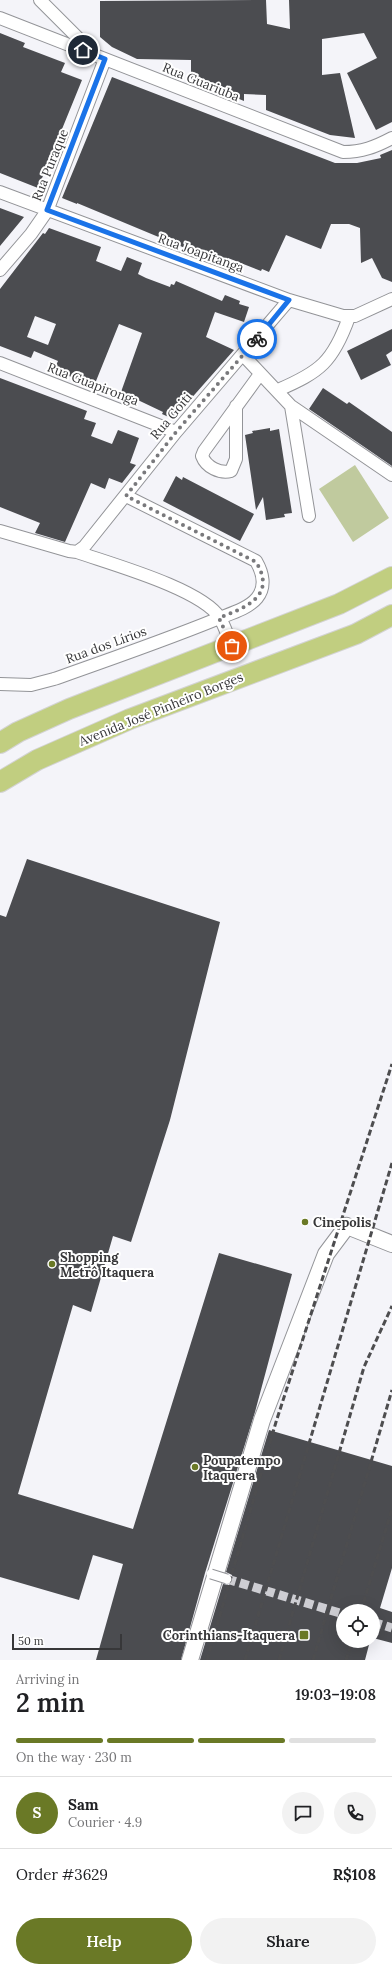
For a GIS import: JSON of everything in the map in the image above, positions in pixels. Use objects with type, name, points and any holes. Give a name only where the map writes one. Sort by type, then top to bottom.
[{"type":"main road","points":[[0,743],[18,732],[69,709],[339,604],[392,577]]},
{"type":"main road","name":"Avenida José Pinheiro Borges","points":[[0,782],[37,760],[130,719],[356,634],[392,615]]},
{"type":"street","points":[[40,0],[100,57]]},
{"type":"street","name":"Rua Guariuba","points":[[0,18],[343,152],[357,152],[371,149],[392,138]]},
{"type":"street","name":"Rua Puraque","points":[[0,270],[31,234],[47,210],[100,57]]},
{"type":"street","name":"Rua Joapitanga","points":[[0,192],[289,300],[349,317]]},
{"type":"street","points":[[278,390],[297,382],[318,370],[330,358],[339,344],[349,317],[392,299]]},
{"type":"street","name":"Rua Goiti","points":[[83,554],[90,542],[176,432],[289,300]]},
{"type":"street","points":[[243,355],[260,374],[278,390],[291,406],[392,475]]},
{"type":"street","name":"Rua Guapironga","points":[[0,363],[176,432]]},
{"type":"street","points":[[236,406],[236,459],[231,471],[225,472],[208,465],[202,456],[204,451],[236,406],[260,374]]},
{"type":"street","points":[[291,406],[309,516]]},
{"type":"street","name":"Rua dos Lírios","points":[[0,684],[31,685],[54,680],[219,618],[245,607],[257,598],[262,588],[263,577],[256,562],[126,496]]},
{"type":"street","points":[[0,531],[83,554],[187,592],[201,600],[219,618],[232,646]]},
{"type":"street","points":[[190,1660],[262,1420],[326,1254],[347,1226],[391,1243]]},
{"type":"street","points":[[211,1574],[227,1579]]},
{"type":"green space","points":[[355,465],[389,518],[353,542],[319,489]]},
{"type":"building","points":[[266,0],[267,24],[290,29],[289,0],[392,0],[392,122],[376,130],[347,73],[377,58],[364,33],[322,39],[322,75],[340,73],[355,138],[330,135],[266,110],[266,95],[244,94],[244,101],[191,79],[191,60],[137,59],[112,47],[100,37],[100,1]]},
{"type":"building","points":[[0,33],[25,43],[23,47],[65,63],[61,72],[82,80],[38,188],[0,173]]},
{"type":"building","points":[[112,77],[335,163],[357,163],[381,158],[380,155],[392,150],[392,282],[382,278],[372,258],[361,263],[360,228],[349,224],[331,224],[321,249],[286,235],[269,272],[262,269],[261,271],[228,258],[226,263],[62,198]]},
{"type":"building","points":[[0,208],[24,217],[0,246]]},
{"type":"building","points":[[49,228],[101,247],[96,261],[121,271],[127,257],[142,263],[138,274],[146,278],[170,287],[171,284],[174,285],[176,281],[222,301],[225,295],[240,301],[239,304],[249,307],[244,322],[215,312],[206,337],[234,350],[173,419],[162,414],[163,412],[121,392],[142,333],[119,324],[94,386],[54,370],[58,361],[34,351],[31,358],[0,346],[0,289],[43,233],[45,234]],"holes":[[[35,316],[56,324],[48,345],[27,337]]]},
{"type":"building","points":[[392,329],[392,351],[386,355],[391,365],[361,380],[347,351]]},
{"type":"building","points":[[0,378],[87,411],[84,419],[96,423],[91,436],[112,444],[118,430],[139,438],[130,463],[136,465],[122,483],[109,478],[105,489],[91,483],[65,542],[35,533],[40,523],[0,507]]},
{"type":"building","points":[[323,388],[347,404],[349,402],[392,432],[392,466],[309,409]]},
{"type":"building","points":[[270,428],[270,431],[279,429],[292,513],[284,514],[285,517],[266,520],[263,497],[256,510],[245,435],[253,433],[252,431]]},
{"type":"building","points":[[176,476],[182,480],[183,477],[254,514],[240,541],[163,501]]},
{"type":"building","name":"Shopping Metrô Itaquera","points":[[27,859],[220,922],[170,1120],[131,1242],[113,1236],[91,1312],[73,1305],[18,1494],[133,1529],[219,1253],[292,1274],[255,1412],[205,1573],[181,1660],[96,1660],[123,1564],[93,1555],[79,1600],[0,1577],[0,915],[6,917]]},
{"type":"building","points":[[269,1430],[392,1466],[392,1568],[380,1608],[380,1604],[336,1604],[336,1648],[368,1648],[365,1660],[200,1660],[223,1584],[229,1585],[233,1580],[232,1575],[226,1572]]},
{"type":"building","points":[[380,1608],[392,1612],[392,1643],[380,1640]]},
{"type":"tunnel","points":[[227,1579],[336,1612]]},
{"type":"tunnel","points":[[380,1624],[392,1628]]},
{"type":"railway","points":[[207,1660],[276,1422],[392,1064]]},
{"type":"railway","points":[[245,1660],[392,1163]]},
{"type":"railway","points":[[279,1660],[364,1367],[392,1306]]},
{"type":"railway","points":[[313,1660],[392,1390]]},
{"type":"railway","points":[[363,1604],[392,1509]]},
{"type":"railway","points":[[346,1660],[350,1648]]},
{"type":"way so far","points":[[232,646],[219,618],[245,607],[257,598],[262,588],[263,577],[256,562],[126,496],[176,432],[257,339]]},
{"type":"place","name":"Cinepolis","points":[[305,1222]]},
{"type":"place","name":"Shopping Metrô Itaquera","points":[[52,1264]]},
{"type":"place","name":"Poupatempo Itaquera","points":[[195,1467]]},
{"type":"place","name":"Corinthians-Itaquera","points":[[304,1635]]},
{"type":"route","points":[[83,50],[105,59],[47,210],[289,300],[257,339]]}]
